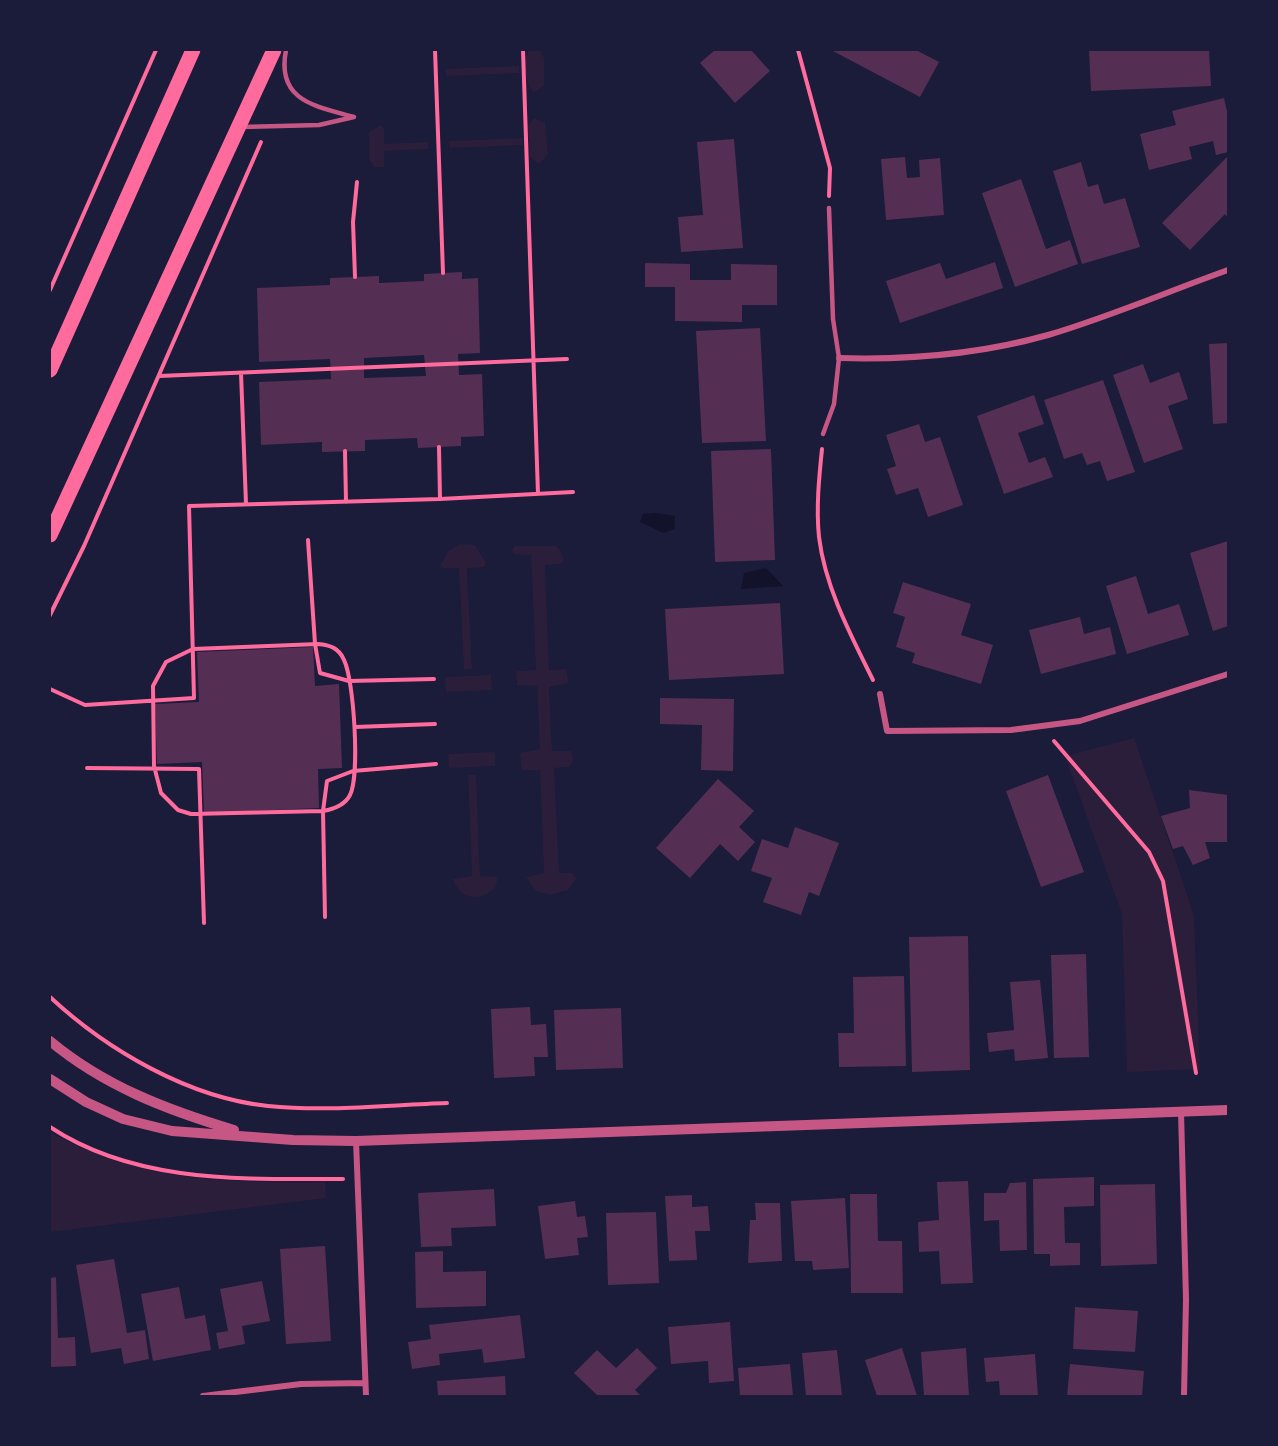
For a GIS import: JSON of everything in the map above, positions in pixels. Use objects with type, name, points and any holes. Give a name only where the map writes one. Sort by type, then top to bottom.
[{"type":"main road","points":[[50,370],[193,50]]},
{"type":"main road","points":[[50,535],[241,127],[274,50]]},
{"type":"street","points":[[839,358],[870,359],[974,351],[1037,337],[1228,270]]},
{"type":"street","points":[[880,694],[887,731],[947,733],[1080,721],[1228,674]]},
{"type":"street","points":[[50,1041],[72,1060],[105,1081],[148,1101],[255,1136]]},
{"type":"street","points":[[50,1079],[86,1102],[123,1119],[172,1131],[293,1140],[356,1141],[1228,1110]]},
{"type":"street","points":[[1181,1112],[1186,1299],[1184,1396]]},
{"type":"street","points":[[356,1141],[366,1396]]},
{"type":"street","points":[[203,1396],[301,1384],[365,1383]]},
{"type":"lane","points":[[241,127],[269,124],[319,125],[354,117],[307,104],[296,95],[288,82],[283,65],[286,50]]},
{"type":"lane","points":[[823,434],[834,404],[839,358],[833,319],[829,208]]},
{"type":"path","points":[[50,290],[156,50]]},
{"type":"path","points":[[435,50],[443,273]]},
{"type":"path","points":[[523,50],[538,494]]},
{"type":"path","points":[[798,50],[830,168],[829,208]]},
{"type":"path","points":[[50,615],[84,546],[269,124]]},
{"type":"path","points":[[354,277],[353,222],[357,182]]},
{"type":"path","points":[[159,376],[567,359]]},
{"type":"path","points":[[241,373],[246,504]]},
{"type":"path","points":[[823,434],[818,495],[822,556],[848,630],[880,694]]},
{"type":"path","points":[[439,447],[440,499]]},
{"type":"path","points":[[345,451],[346,502]]},
{"type":"path","points":[[50,689],[85,705],[194,698],[189,506],[440,499],[573,492]]},
{"type":"path","points":[[308,540],[315,644],[320,673],[349,681],[434,679]]},
{"type":"path","points":[[315,644],[330,645],[338,650],[344,659],[349,681],[355,727],[350,795],[335,809],[323,811],[200,816],[178,810],[170,803],[161,793],[154,769],[153,686],[166,662],[193,649],[315,644]]},
{"type":"path","points":[[355,727],[435,723]]},
{"type":"path","points":[[1042,726],[1149,852],[1163,881],[1196,1073]]},
{"type":"path","points":[[325,917],[323,811],[327,781],[353,771],[436,764]]},
{"type":"path","points":[[87,768],[199,769],[204,922]]},
{"type":"path","points":[[50,998],[94,1035],[133,1059],[222,1097],[266,1106],[306,1108],[447,1103]]},
{"type":"path","points":[[50,1127],[81,1144],[117,1158],[170,1172],[209,1177],[358,1179]]},
{"type":"shaded area","points":[[529,50],[540,50],[544,58],[544,86],[534,93],[528,84],[526,72]]},
{"type":"shaded area","points":[[519,66],[519,73],[446,76],[446,69]]},
{"type":"shaded area","points":[[534,118],[545,123],[548,154],[539,164],[530,157],[528,126]]},
{"type":"shaded area","points":[[381,125],[384,129],[384,144],[428,142],[428,149],[384,151],[384,167],[374,167],[369,159],[369,132]]},
{"type":"shaded area","points":[[523,138],[523,145],[450,148],[449,141]]},
{"type":"shaded area","points":[[657,513],[675,516],[675,529],[663,533],[640,522],[643,514]]},
{"type":"shaded area","points":[[460,544],[475,545],[486,563],[484,567],[467,568],[472,669],[464,669],[459,568],[443,568],[441,565],[449,550]]},
{"type":"shaded area","points":[[515,546],[556,546],[561,551],[564,561],[561,564],[545,565],[549,670],[566,669],[569,683],[549,687],[552,751],[570,751],[573,757],[569,767],[554,768],[559,873],[572,873],[577,878],[568,890],[551,895],[536,891],[526,877],[544,873],[540,770],[522,770],[520,753],[540,749],[537,686],[517,685],[518,671],[536,670],[531,555],[513,554],[512,549]]},
{"type":"shaded area","points":[[766,568],[783,586],[741,589],[744,573]]},
{"type":"shaded area","points":[[491,675],[492,690],[446,692],[445,677]]},
{"type":"shaded area","points":[[1134,738],[1194,915],[1200,1069],[1127,1072],[1122,914],[1065,756]]},
{"type":"shaded area","points":[[495,752],[495,766],[449,768],[448,754]]},
{"type":"shaded area","points":[[468,775],[476,775],[480,876],[498,877],[495,888],[477,897],[465,895],[453,879],[472,876]]},
{"type":"shaded area","points":[[50,1132],[83,1149],[116,1161],[183,1176],[252,1182],[325,1182],[326,1198],[50,1232]]},
{"type":"building","points":[[715,50],[751,50],[770,71],[735,103],[700,63]]},
{"type":"building","points":[[831,50],[916,50],[939,62],[920,97]]},
{"type":"building","points":[[1089,50],[1209,50],[1211,86],[1091,91]]},
{"type":"building","points":[[1224,98],[1228,116],[1228,152],[1216,155],[1213,141],[1189,147],[1192,159],[1149,170],[1140,134],[1176,125],[1172,111]]},
{"type":"building","points":[[734,139],[743,248],[681,252],[678,217],[703,215],[697,142]]},
{"type":"building","points":[[905,157],[907,178],[920,177],[919,160],[940,158],[944,215],[886,220],[881,159]]},
{"type":"building","points":[[1227,157],[1228,218],[1225,214],[1190,250],[1162,223]]},
{"type":"building","points":[[1081,162],[1088,187],[1098,184],[1104,204],[1125,198],[1140,247],[1082,264],[1053,171]]},
{"type":"building","points":[[1021,179],[1046,249],[1070,240],[1078,264],[1015,287],[982,193]]},
{"type":"building","points":[[995,262],[1003,288],[900,323],[886,281],[940,263],[946,279]]},
{"type":"building","points":[[645,263],[690,264],[690,280],[731,280],[731,264],[777,265],[777,305],[742,305],[742,322],[675,321],[675,287],[645,287]]},
{"type":"building","points":[[462,272],[462,279],[478,278],[480,353],[458,354],[459,375],[482,374],[484,436],[461,437],[461,446],[418,448],[417,438],[365,440],[365,451],[322,452],[322,442],[261,445],[259,382],[331,379],[330,359],[259,362],[257,288],[330,285],[330,278],[379,276],[379,283],[424,281],[424,274]],"holes":[[[424,355],[426,376],[364,378],[364,358]]]},
{"type":"building","points":[[760,328],[766,441],[702,443],[696,331]]},
{"type":"building","points":[[1228,343],[1228,423],[1213,424],[1209,344]]},
{"type":"building","points":[[1143,364],[1150,383],[1179,372],[1188,399],[1168,406],[1183,449],[1144,463],[1113,375]]},
{"type":"building","points":[[1103,380],[1135,472],[1107,481],[1100,461],[1087,465],[1082,453],[1064,459],[1044,400]]},
{"type":"building","points":[[1034,395],[1044,424],[1018,433],[1029,463],[1045,457],[1053,477],[1004,494],[977,416]]},
{"type":"building","points":[[919,424],[925,442],[940,437],[963,505],[928,517],[918,488],[896,495],[887,469],[896,466],[886,435]]},
{"type":"building","points":[[771,449],[775,560],[715,562],[711,451]]},
{"type":"building","points":[[1228,541],[1228,626],[1213,631],[1190,553]]},
{"type":"building","points":[[1136,576],[1148,614],[1179,604],[1189,635],[1127,654],[1106,586]]},
{"type":"building","points":[[903,582],[971,604],[961,635],[993,645],[981,684],[912,663],[915,653],[896,647],[905,617],[893,613]]},
{"type":"building","points":[[780,603],[784,674],[669,680],[665,609]]},
{"type":"building","points":[[1080,617],[1084,634],[1110,627],[1116,654],[1041,674],[1029,630]]},
{"type":"building","points":[[313,647],[315,686],[339,684],[342,768],[318,769],[319,808],[204,813],[202,762],[157,764],[155,704],[199,702],[197,652]]},
{"type":"building","points":[[660,698],[734,699],[733,771],[701,770],[702,725],[660,724]]},
{"type":"building","points":[[1048,775],[1084,872],[1041,887],[1006,791]]},
{"type":"building","points":[[718,779],[754,811],[739,827],[755,842],[738,861],[720,844],[690,878],[656,848]]},
{"type":"building","points":[[1189,790],[1228,795],[1228,842],[1205,842],[1210,858],[1193,865],[1183,846],[1173,849],[1161,816],[1190,808]]},
{"type":"building","points":[[795,827],[839,843],[819,896],[809,892],[801,915],[763,902],[772,878],[751,871],[762,839],[788,848]]},
{"type":"building","points":[[968,936],[970,1070],[912,1072],[909,937]]},
{"type":"building","points":[[1086,954],[1089,1057],[1054,1058],[1051,955]]},
{"type":"building","points":[[904,976],[906,1066],[839,1067],[838,1033],[854,1033],[853,977]]},
{"type":"building","points":[[1040,980],[1048,1058],[1015,1061],[1014,1049],[989,1052],[987,1033],[1014,1030],[1010,982]]},
{"type":"building","points":[[530,1007],[531,1025],[546,1024],[548,1057],[534,1057],[535,1076],[494,1078],[491,1009]]},
{"type":"building","points":[[621,1008],[623,1068],[556,1070],[554,1010]]},
{"type":"building","points":[[1094,1177],[1094,1206],[1064,1207],[1065,1243],[1080,1243],[1080,1265],[1050,1266],[1050,1254],[1034,1254],[1033,1179]]},
{"type":"building","points":[[968,1181],[973,1283],[941,1284],[939,1251],[919,1252],[918,1222],[939,1220],[937,1182]]},
{"type":"building","points":[[1026,1182],[1027,1250],[1000,1251],[999,1220],[984,1221],[984,1193],[1006,1193],[1010,1183]]},
{"type":"building","points":[[1155,1184],[1157,1264],[1101,1266],[1100,1185]]},
{"type":"building","points":[[494,1189],[496,1226],[451,1228],[452,1246],[421,1247],[418,1193]]},
{"type":"building","points":[[850,1194],[877,1194],[878,1241],[902,1241],[903,1293],[851,1293]]},
{"type":"building","points":[[692,1195],[692,1207],[708,1206],[710,1231],[695,1231],[697,1260],[669,1261],[665,1196]]},
{"type":"building","points":[[845,1198],[849,1268],[813,1270],[812,1261],[795,1261],[791,1201]]},
{"type":"building","points":[[575,1201],[577,1217],[585,1216],[588,1237],[577,1238],[579,1255],[545,1259],[538,1206]]},
{"type":"building","points":[[755,1203],[780,1203],[782,1261],[748,1263],[750,1220],[756,1220]]},
{"type":"building","points":[[656,1212],[659,1283],[608,1285],[606,1213]]},
{"type":"building","points":[[325,1246],[331,1341],[286,1344],[280,1249]]},
{"type":"building","points":[[443,1251],[443,1272],[486,1271],[486,1306],[416,1308],[415,1252]]},
{"type":"building","points":[[114,1259],[127,1333],[145,1330],[149,1359],[124,1364],[121,1348],[91,1353],[76,1265]]},
{"type":"building","points":[[56,1277],[58,1338],[75,1337],[76,1366],[50,1367],[50,1278]]},
{"type":"building","points":[[262,1281],[270,1321],[242,1326],[245,1344],[219,1349],[216,1333],[228,1331],[220,1289]]},
{"type":"building","points":[[179,1287],[185,1319],[205,1315],[211,1350],[153,1361],[141,1294]]},
{"type":"building","points":[[1075,1307],[1138,1311],[1135,1352],[1073,1349]]},
{"type":"building","points":[[520,1315],[525,1358],[484,1363],[482,1349],[439,1354],[440,1365],[412,1369],[408,1342],[431,1339],[429,1325]]},
{"type":"building","points":[[730,1322],[734,1381],[709,1383],[708,1361],[671,1364],[668,1327]]},
{"type":"building","points":[[637,1348],[657,1368],[635,1390],[641,1396],[598,1396],[574,1373],[597,1350],[616,1368]]},
{"type":"building","points":[[902,1348],[917,1396],[877,1396],[865,1360]]},
{"type":"building","points":[[966,1348],[969,1396],[924,1396],[921,1352]]},
{"type":"building","points":[[837,1350],[842,1396],[806,1396],[802,1353]]},
{"type":"building","points":[[1035,1354],[1038,1396],[1000,1396],[999,1381],[986,1382],[984,1358]]},
{"type":"building","points":[[790,1364],[793,1396],[740,1396],[738,1368]]},
{"type":"building","points":[[1070,1364],[1144,1371],[1142,1396],[1067,1396]]},
{"type":"building","points":[[505,1376],[506,1396],[438,1396],[437,1381]]}]
